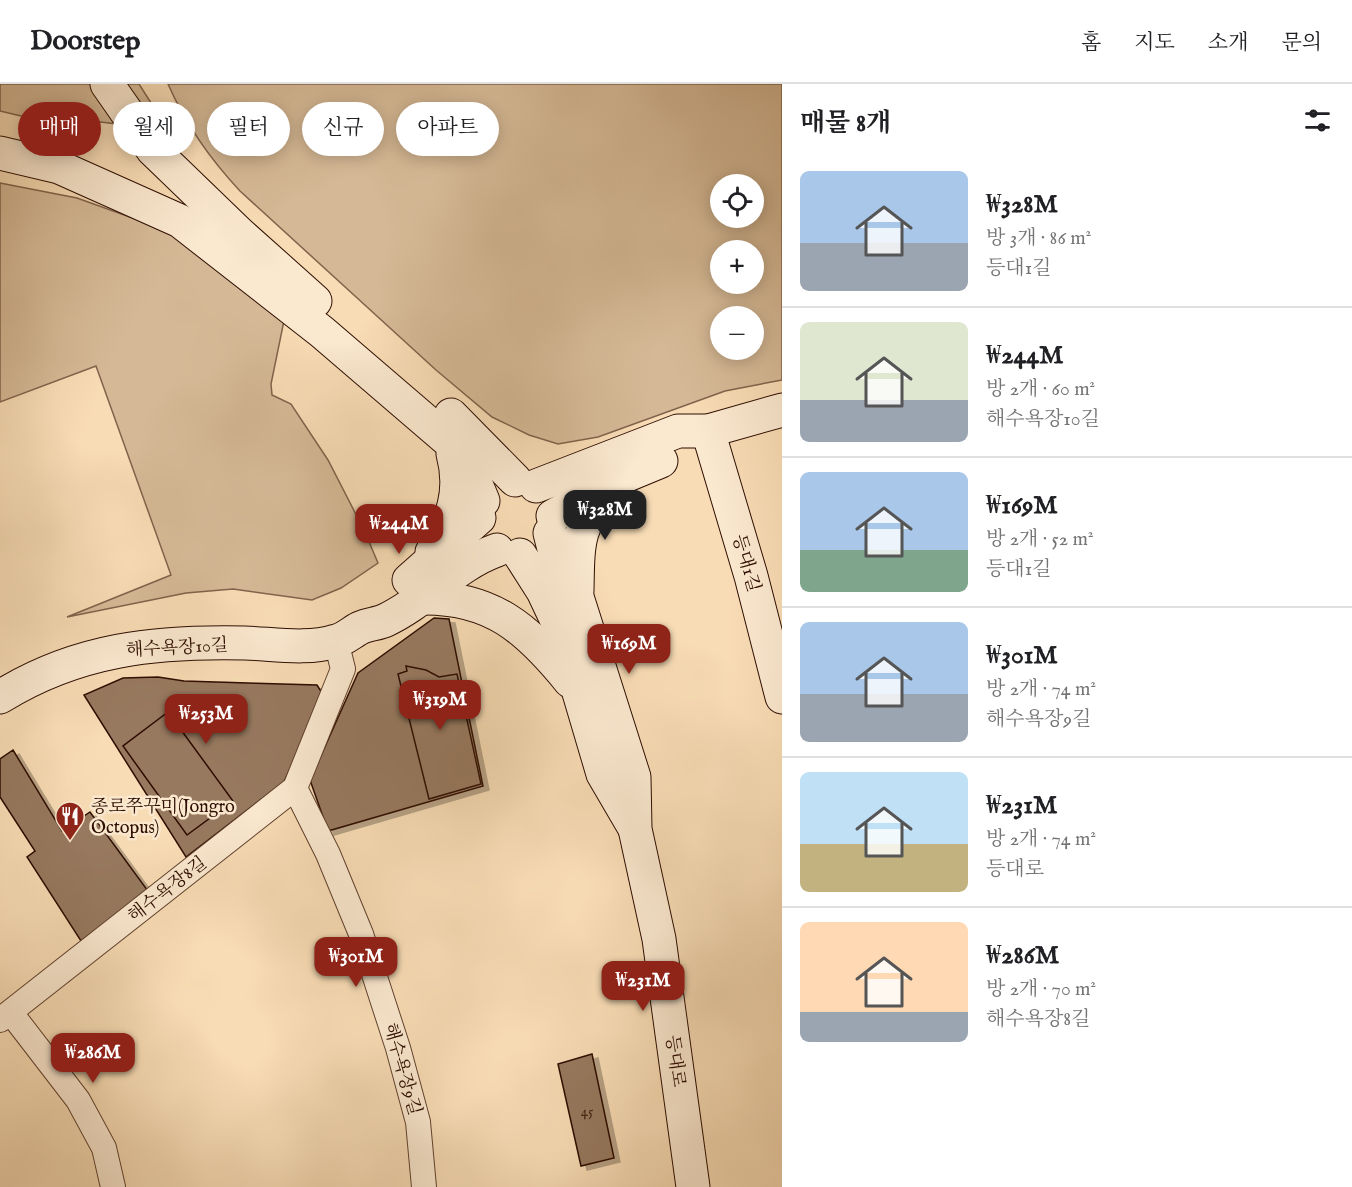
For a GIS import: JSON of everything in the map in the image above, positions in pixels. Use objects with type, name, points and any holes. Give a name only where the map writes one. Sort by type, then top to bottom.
[{"type":"street","points":[[107,84],[153,150],[240,234],[373,352],[454,418],[525,483],[548,499],[555,554],[577,597],[634,777],[635,829]]},
{"type":"street","points":[[0,153],[59,167],[180,221],[322,332],[449,441],[470,470],[481,509],[482,533],[508,552],[543,591],[559,625],[603,774],[635,829]]},
{"type":"street","points":[[418,586],[478,556],[540,546],[552,524],[620,478],[717,431],[782,410]]},
{"type":"street","points":[[418,586],[481,509],[498,484],[525,483],[678,430],[717,431]]},
{"type":"street","name":"등대1길","points":[[717,431],[782,697]]},
{"type":"street","points":[[418,586],[451,519],[458,492],[457,469],[449,441]]},
{"type":"street","points":[[577,597],[577,542],[586,520],[620,478]]},
{"type":"street","points":[[418,586],[475,603],[513,623],[545,650],[580,695]]},
{"type":"street","name":"해수욕장10길","points":[[0,697],[48,671],[94,654],[148,645],[244,643],[291,646],[349,634],[386,620],[418,586]]},
{"type":"street","name":"해수욕장8길","points":[[5,1017],[295,788],[343,669],[349,634]]},
{"type":"street","name":"해수욕장9길","points":[[295,788],[328,854],[357,924],[390,1025],[418,1122],[424,1187]]},
{"type":"street","name":"등대로","points":[[635,829],[659,939],[693,1187]]},
{"type":"street","points":[[5,1017],[78,1100],[104,1148],[113,1187]]},
{"type":"shaded area","points":[[0,84],[139,84],[150,102],[113,102],[113,124],[101,122],[101,102],[18,102],[18,115],[0,111]]},
{"type":"shaded area","points":[[168,84],[782,84],[782,380],[725,391],[598,437],[558,444],[529,435],[492,417],[436,370],[240,191],[211,156],[290,156],[290,102],[207,102],[207,151],[195,133],[195,102],[177,102]]},
{"type":"shaded area","points":[[0,183],[77,198],[152,225],[224,258],[286,311],[271,384],[272,395],[291,404],[328,460],[364,530],[378,563],[341,588],[312,600],[233,589],[186,593],[67,617],[171,575],[96,366],[0,402]]},
{"type":"building","points":[[434,618],[449,619],[483,786],[328,831],[310,780],[358,673]]},
{"type":"building","points":[[406,666],[426,670],[439,677],[457,674],[481,784],[429,799],[398,674],[407,671]]},
{"type":"building","points":[[158,677],[184,681],[317,685],[324,696],[284,782],[186,857],[84,695],[123,678]]},
{"type":"building","points":[[168,712],[233,801],[187,835],[123,746]]},
{"type":"building","name":"종로쭈꾸미(Jongro Octopus)","points":[[13,750],[62,831],[90,812],[148,891],[81,941],[27,857],[35,851],[0,797],[0,759]]},
{"type":"building","points":[[592,1054],[614,1158],[581,1166],[558,1064]]},
{"type":"place","name":"종로쭈꾸미(Jongro Octopus)","points":[[70,842]]}]
